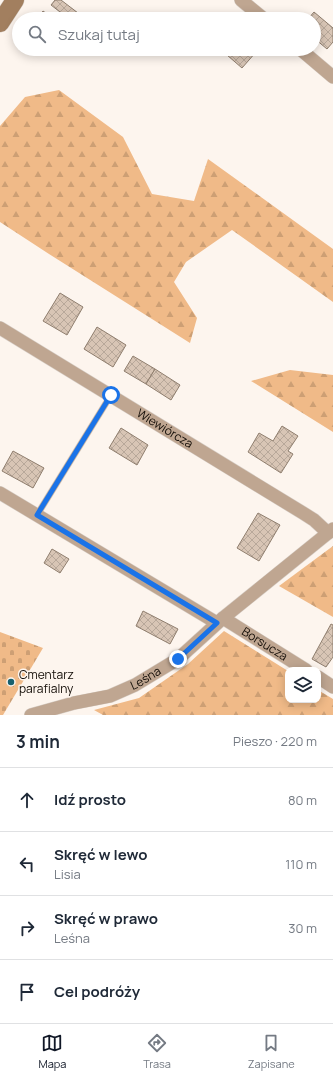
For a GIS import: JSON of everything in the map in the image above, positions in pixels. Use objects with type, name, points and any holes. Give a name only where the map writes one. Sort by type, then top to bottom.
[{"type":"street","points":[[0,23],[15,0]]},
{"type":"street","points":[[241,0],[256,12]]},
{"type":"street","points":[[308,56],[333,77]]},
{"type":"street","name":"Wiewiórcza","points":[[0,328],[330,531]]},
{"type":"street","name":"Borsucza","points":[[0,493],[301,667]]},
{"type":"street","name":"Leśna","points":[[31,715],[74,703],[110,696],[135,685],[178,659],[220,621],[330,531]]},
{"type":"street","points":[[321,679],[333,687]]},
{"type":"lane","points":[[37,515],[111,395]]},
{"type":"green space","points":[[59,90],[123,137],[152,194],[194,201],[208,159],[333,249],[333,302],[232,230],[186,262],[174,282],[197,318],[190,343],[0,222],[0,126],[25,97]]},
{"type":"green space","points":[[290,370],[333,375],[333,432],[251,381]]},
{"type":"green space","points":[[333,546],[333,617],[279,586]]},
{"type":"green space","points":[[224,631],[285,669],[285,703],[321,703],[321,692],[333,699],[333,715],[103,715],[94,710],[139,698],[188,664]]},
{"type":"green space","name":"Cmentarz parafialny","points":[[0,632],[43,648],[3,715],[0,715]]},
{"type":"building","points":[[55,0],[61,0],[77,12],[60,12],[51,5]]},
{"type":"building","points":[[321,18],[333,28],[333,42],[327,49],[321,44]]},
{"type":"building","points":[[228,56],[252,56],[242,68]]},
{"type":"building","points":[[60,293],[83,307],[67,335],[43,321]]},
{"type":"building","points":[[97,327],[126,345],[113,367],[84,349]]},
{"type":"building","points":[[133,356],[155,369],[146,384],[124,371]]},
{"type":"building","points":[[155,369],[180,385],[171,400],[146,384]]},
{"type":"building","points":[[282,426],[298,436],[288,451],[293,454],[281,473],[248,452],[259,433],[273,441]]},
{"type":"building","points":[[121,428],[148,445],[137,465],[109,448]]},
{"type":"building","points":[[13,451],[44,468],[33,488],[2,471]]},
{"type":"building","points":[[258,513],[280,525],[259,561],[237,548]]},
{"type":"building","points":[[52,549],[69,559],[60,573],[44,563]]},
{"type":"building","points":[[143,611],[178,629],[170,644],[136,626]]},
{"type":"building","points":[[331,624],[333,625],[333,657],[326,667],[312,659]]},
{"type":"place","name":"Cmentarz parafialny","points":[[11,682]]},
{"type":"route","points":[[111,395],[37,515],[217,623],[178,659]]}]
